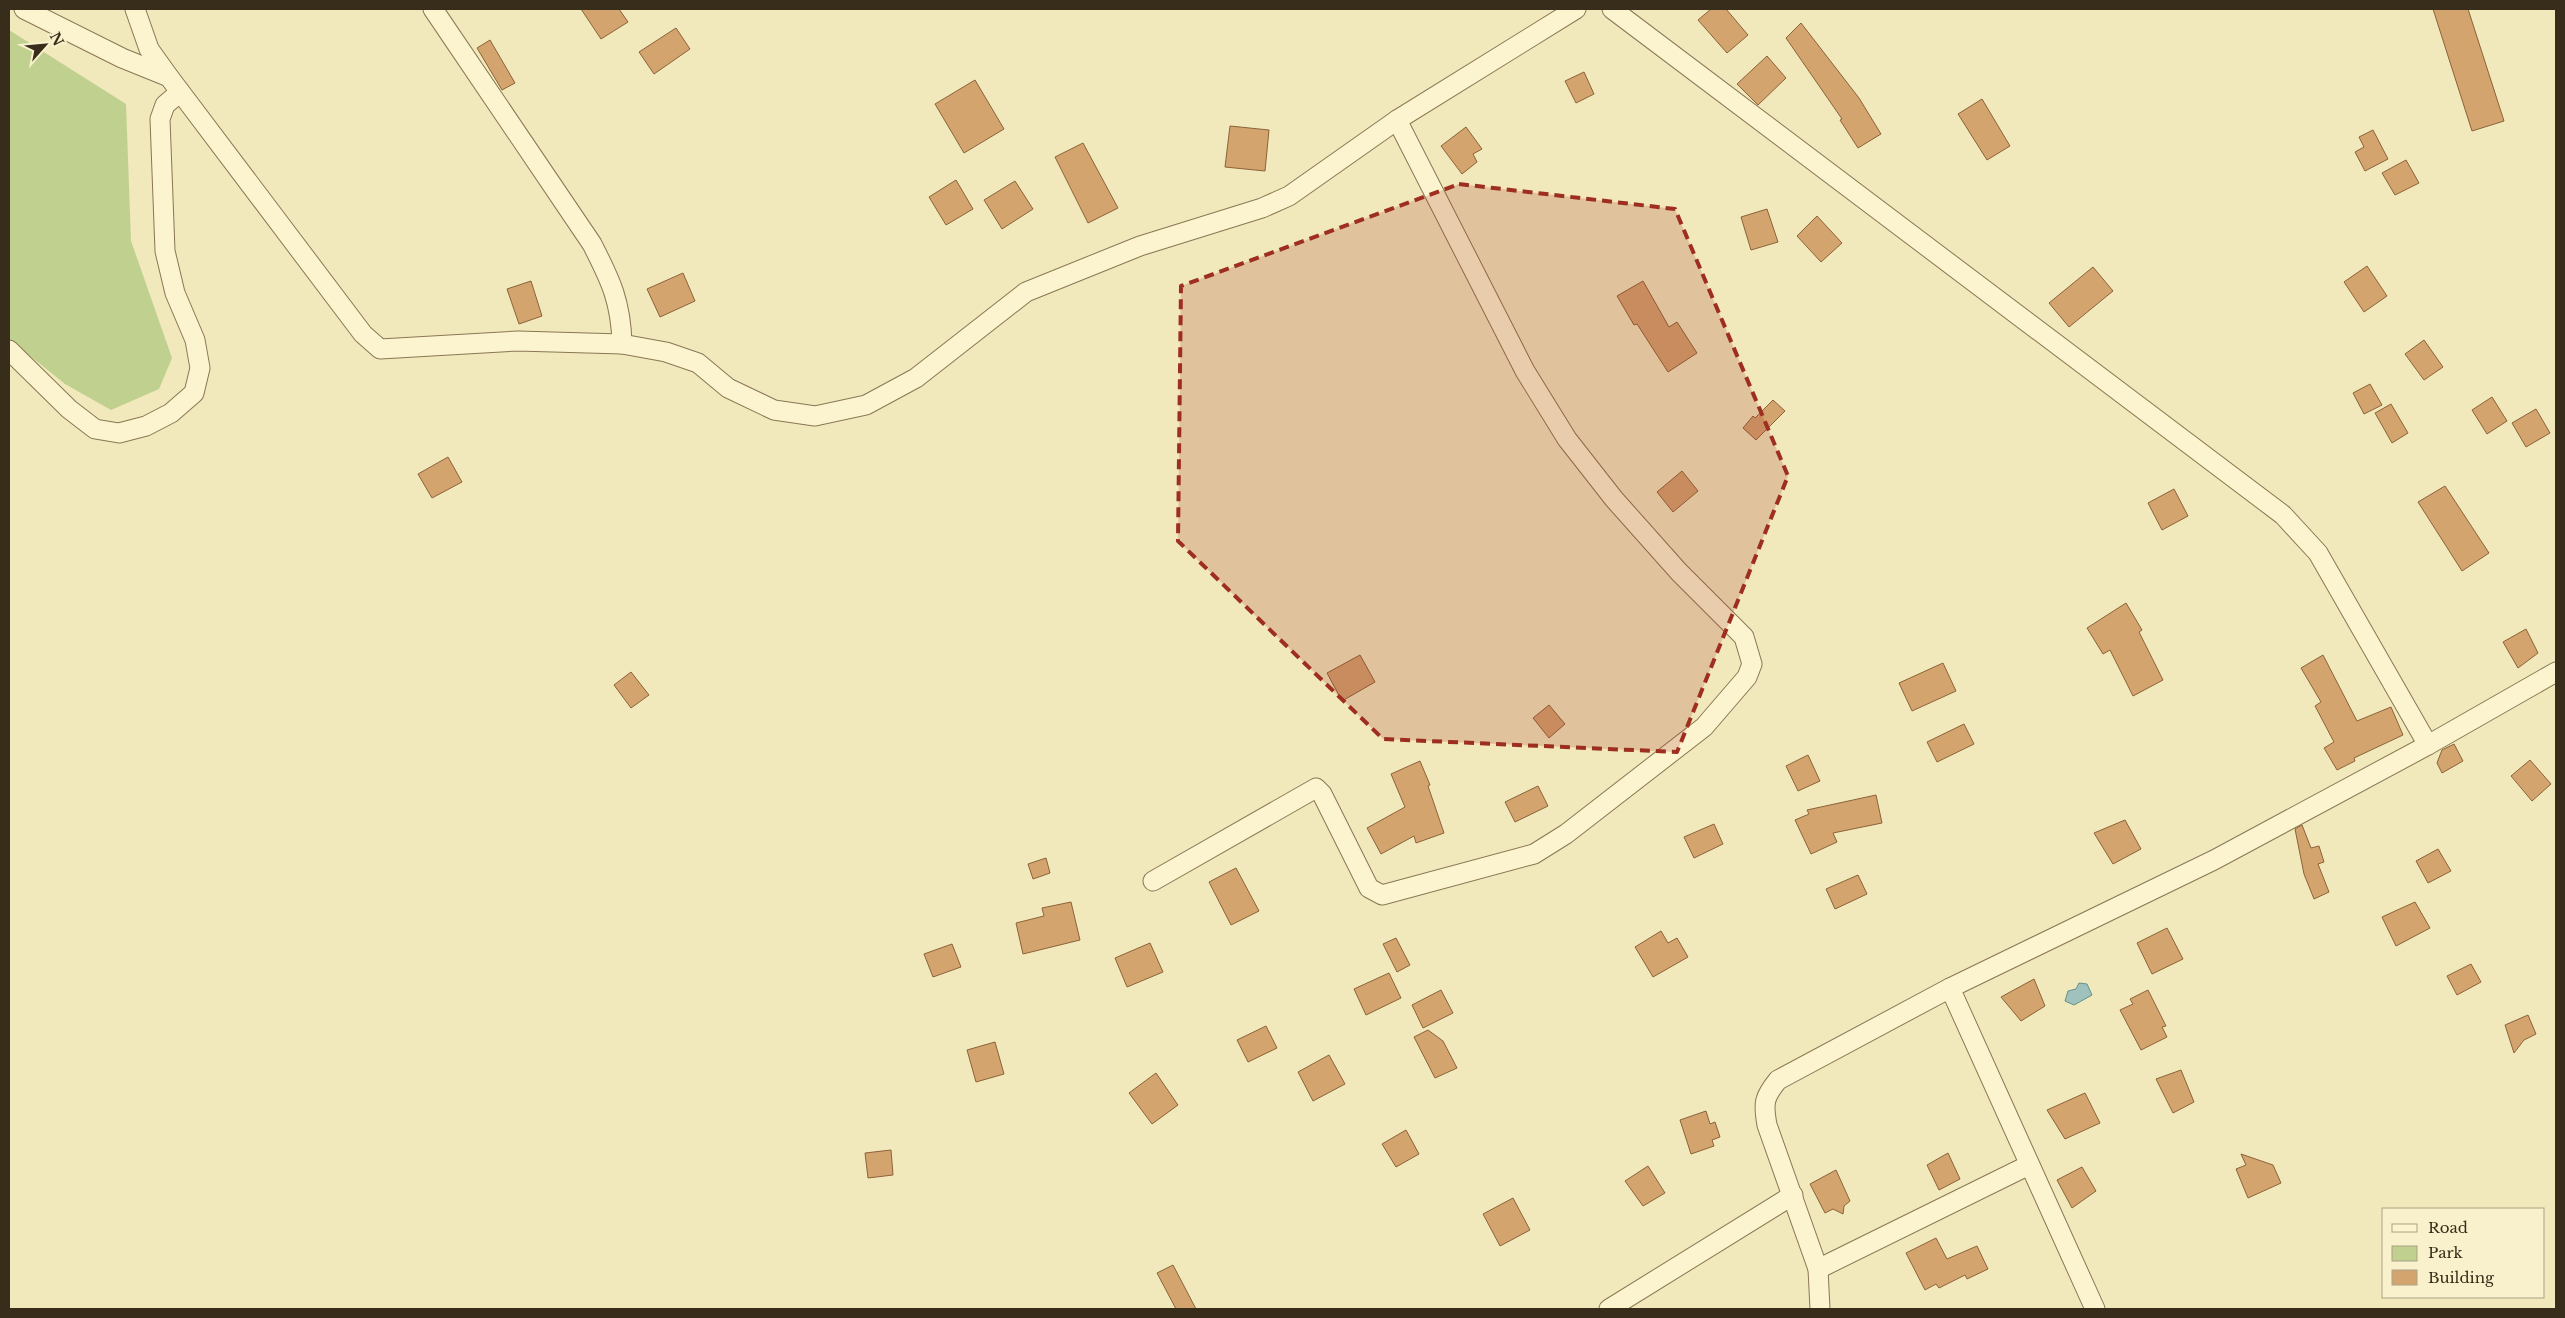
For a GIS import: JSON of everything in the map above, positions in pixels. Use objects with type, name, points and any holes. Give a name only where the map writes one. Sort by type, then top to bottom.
[{"type":"street","points":[[24,9],[174,85]]},
{"type":"street","points":[[135,9],[149,49],[174,85],[362,334],[380,349],[518,341],[622,344],[666,352],[698,363],[728,388],[774,410],[815,416],[866,404],[916,378],[1026,292],[1140,246],[1262,208],[1289,196],[1398,120],[1576,9]]},
{"type":"street","points":[[433,9],[592,244],[610,278],[621,315],[622,344]]},
{"type":"street","points":[[1612,9],[2283,515],[2318,553],[2428,745]]},
{"type":"street","points":[[9,350],[69,409],[95,429],[119,433],[146,426],[171,413],[194,393],[200,368],[195,340],[175,293],[165,251],[160,119],[174,85]]},
{"type":"street","points":[[1153,881],[1316,788],[1322,794],[1369,888],[1382,895],[1534,854],[1566,834],[1704,727],[1747,677],[1752,664],[1744,637],[1666,557],[1614,499],[1567,439],[1525,371],[1398,120]]},
{"type":"street","points":[[1820,1309],[1818,1269],[1794,1195],[1767,1125],[1764,1111],[1766,1095],[1778,1080],[1950,988],[2214,860],[2428,745],[2556,672]]},
{"type":"street","points":[[1950,988],[2095,1309]]},
{"type":"street","points":[[1818,1269],[2029,1165]]},
{"type":"street","points":[[1609,1309],[1794,1195]]},
{"type":"highlighted area","points":[[1459,184],[1675,209],[1788,476],[1677,752],[1383,739],[1178,541],[1181,286]]},
{"type":"green space","points":[[9,30],[126,104],[131,241],[172,358],[159,389],[111,410],[65,384],[9,339]]},
{"type":"water","points":[[2079,983],[2087,984],[2092,995],[2074,1005],[2065,1001],[2068,991],[2076,989]]},
{"type":"building","points":[[581,9],[619,9],[628,22],[601,39]]},
{"type":"building","points":[[1711,9],[1726,9],[1748,35],[1727,53],[1698,20]]},
{"type":"building","points":[[2433,9],[2468,9],[2504,121],[2472,131]]},
{"type":"building","points":[[1801,23],[1859,98],[1881,134],[1858,148],[1840,120],[1842,119],[1786,38]]},
{"type":"building","points":[[676,28],[690,49],[654,74],[639,52]]},
{"type":"building","points":[[490,40],[515,83],[502,90],[477,48]]},
{"type":"building","points":[[1767,56],[1786,78],[1758,105],[1737,84]]},
{"type":"building","points":[[1584,72],[1594,94],[1576,103],[1565,81]]},
{"type":"building","points":[[975,80],[1004,129],[964,153],[935,104]]},
{"type":"building","points":[[1982,99],[2010,146],[1987,160],[1958,114]]},
{"type":"building","points":[[1230,126],[1269,130],[1265,171],[1225,167]]},
{"type":"building","points":[[1466,127],[1482,149],[1473,154],[1477,162],[1462,174],[1441,146]]},
{"type":"building","points":[[2373,130],[2388,159],[2365,171],[2355,152],[2364,147],[2359,137]]},
{"type":"building","points":[[1083,143],[1118,208],[1088,223],[1055,157]]},
{"type":"building","points":[[2406,160],[2419,183],[2395,195],[2382,173]]},
{"type":"building","points":[[956,180],[973,209],[946,225],[929,197]]},
{"type":"building","points":[[1015,181],[1033,209],[1002,229],[984,200]]},
{"type":"building","points":[[1767,209],[1778,242],[1751,250],[1741,217]]},
{"type":"building","points":[[1817,216],[1842,243],[1821,262],[1797,236]]},
{"type":"building","points":[[2367,266],[2387,296],[2364,312],[2344,282]]},
{"type":"building","points":[[2093,267],[2113,291],[2069,327],[2049,303]]},
{"type":"building","points":[[683,273],[695,301],[660,317],[647,289]]},
{"type":"building","points":[[531,281],[542,316],[519,324],[507,289]]},
{"type":"building","points":[[1643,281],[1669,327],[1677,322],[1697,353],[1668,372],[1637,324],[1634,325],[1617,296]]},
{"type":"building","points":[[2424,340],[2443,367],[2424,380],[2405,354]]},
{"type":"building","points":[[2370,384],[2382,405],[2364,414],[2353,393]]},
{"type":"building","points":[[2492,397],[2507,421],[2487,434],[2472,410]]},
{"type":"building","points":[[1773,400],[1785,411],[1756,440],[1743,428],[1753,416],[1755,418]]},
{"type":"building","points":[[2391,404],[2408,433],[2392,443],[2375,413]]},
{"type":"building","points":[[2536,409],[2550,433],[2526,447],[2512,423]]},
{"type":"building","points":[[448,457],[462,482],[432,498],[418,474]]},
{"type":"building","points":[[1682,471],[1698,491],[1673,512],[1657,492]]},
{"type":"building","points":[[2445,486],[2489,553],[2462,571],[2418,502]]},
{"type":"building","points":[[2174,489],[2188,516],[2162,530],[2148,503]]},
{"type":"building","points":[[2126,603],[2142,630],[2139,632],[2163,680],[2133,696],[2110,650],[2103,654],[2087,628]]},
{"type":"building","points":[[2526,629],[2538,653],[2518,668],[2503,642]]},
{"type":"building","points":[[1360,655],[1375,682],[1342,701],[1327,673]]},
{"type":"building","points":[[2323,655],[2357,721],[2391,707],[2403,735],[2354,758],[2355,761],[2337,770],[2324,748],[2334,742],[2315,706],[2321,702],[2301,668]]},
{"type":"building","points":[[1943,663],[1956,691],[1912,711],[1899,683]]},
{"type":"building","points":[[631,672],[649,695],[631,708],[614,685]]},
{"type":"building","points":[[1549,705],[1565,724],[1549,738],[1533,718]]},
{"type":"building","points":[[1964,724],[1974,744],[1937,762],[1927,742]]},
{"type":"building","points":[[2454,744],[2463,761],[2442,773],[2437,763],[2442,750]]},
{"type":"building","points":[[1808,755],[1820,781],[1798,791],[1786,766]]},
{"type":"building","points":[[2530,760],[2551,784],[2532,801],[2511,776]]},
{"type":"building","points":[[1420,761],[1430,785],[1428,786],[1444,833],[1416,843],[1414,836],[1381,854],[1367,828],[1405,807],[1391,774]]},
{"type":"building","points":[[1538,786],[1548,806],[1515,822],[1505,802]]},
{"type":"building","points":[[1876,795],[1882,823],[1833,833],[1837,842],[1811,854],[1795,820],[1809,814],[1807,810]]},
{"type":"building","points":[[2125,820],[2141,849],[2113,864],[2094,833]]},
{"type":"building","points":[[1714,824],[1723,844],[1694,858],[1684,837]]},
{"type":"building","points":[[2302,825],[2311,848],[2319,846],[2324,862],[2318,864],[2329,892],[2314,899],[2304,874],[2295,829]]},
{"type":"building","points":[[2438,849],[2451,871],[2428,883],[2416,861]]},
{"type":"building","points":[[1046,858],[1050,873],[1033,879],[1028,864]]},
{"type":"building","points":[[1236,868],[1259,911],[1231,925],[1209,882]]},
{"type":"building","points":[[1858,875],[1867,894],[1835,909],[1826,889]]},
{"type":"building","points":[[1071,902],[1080,940],[1023,954],[1016,923],[1044,916],[1042,908]]},
{"type":"building","points":[[2415,902],[2430,928],[2396,946],[2382,917]]},
{"type":"building","points":[[2167,928],[2183,959],[2152,974],[2137,943]]},
{"type":"building","points":[[1661,931],[1668,943],[1677,938],[1688,957],[1653,977],[1635,947]]},
{"type":"building","points":[[1396,938],[1410,965],[1397,972],[1383,944]]},
{"type":"building","points":[[1150,943],[1163,972],[1127,987],[1115,958]]},
{"type":"building","points":[[952,944],[961,967],[933,977],[924,954]]},
{"type":"building","points":[[2471,964],[2481,982],[2457,995],[2447,976]]},
{"type":"building","points":[[1389,973],[1401,998],[1366,1015],[1354,989]]},
{"type":"building","points":[[2034,979],[2045,1006],[2021,1021],[2001,997]]},
{"type":"building","points":[[1441,990],[1453,1013],[1423,1028],[1412,1005]]},
{"type":"building","points":[[2148,990],[2166,1026],[2162,1027],[2167,1037],[2141,1050],[2120,1010],[2133,1004],[2130,999]]},
{"type":"building","points":[[2528,1015],[2536,1034],[2524,1040],[2514,1053],[2505,1025]]},
{"type":"building","points":[[1266,1026],[1277,1048],[1248,1062],[1237,1040]]},
{"type":"building","points":[[1428,1030],[1443,1041],[1457,1068],[1435,1078],[1414,1037]]},
{"type":"building","points":[[995,1042],[1004,1074],[976,1082],[967,1050]]},
{"type":"building","points":[[1329,1055],[1345,1084],[1313,1101],[1298,1072]]},
{"type":"building","points":[[2181,1070],[2194,1102],[2173,1113],[2156,1079]]},
{"type":"building","points":[[1156,1073],[1178,1105],[1152,1124],[1129,1093]]},
{"type":"building","points":[[2085,1093],[2100,1123],[2065,1139],[2047,1110]]},
{"type":"building","points":[[1706,1111],[1710,1124],[1715,1122],[1720,1137],[1712,1140],[1714,1146],[1691,1154],[1680,1120]]},
{"type":"building","points":[[1406,1130],[1419,1154],[1396,1167],[1382,1144]]},
{"type":"building","points":[[891,1150],[893,1175],[868,1178],[865,1153]]},
{"type":"building","points":[[1948,1153],[1960,1179],[1939,1190],[1927,1165]]},
{"type":"building","points":[[2241,1154],[2273,1165],[2281,1183],[2248,1198],[2236,1169],[2246,1165]]},
{"type":"building","points":[[1648,1166],[1665,1193],[1643,1206],[1625,1181]]},
{"type":"building","points":[[2082,1167],[2096,1191],[2072,1208],[2057,1180]]},
{"type":"building","points":[[1836,1170],[1850,1201],[1844,1206],[1843,1214],[1833,1209],[1825,1213],[1810,1184]]},
{"type":"building","points":[[1513,1198],[1530,1230],[1500,1246],[1483,1214]]},
{"type":"building","points":[[1936,1238],[1947,1259],[1977,1246],[1988,1269],[1967,1279],[1965,1275],[1939,1288],[1936,1284],[1925,1290],[1906,1253]]},
{"type":"building","points":[[1173,1265],[1196,1309],[1176,1309],[1157,1273]]}]
